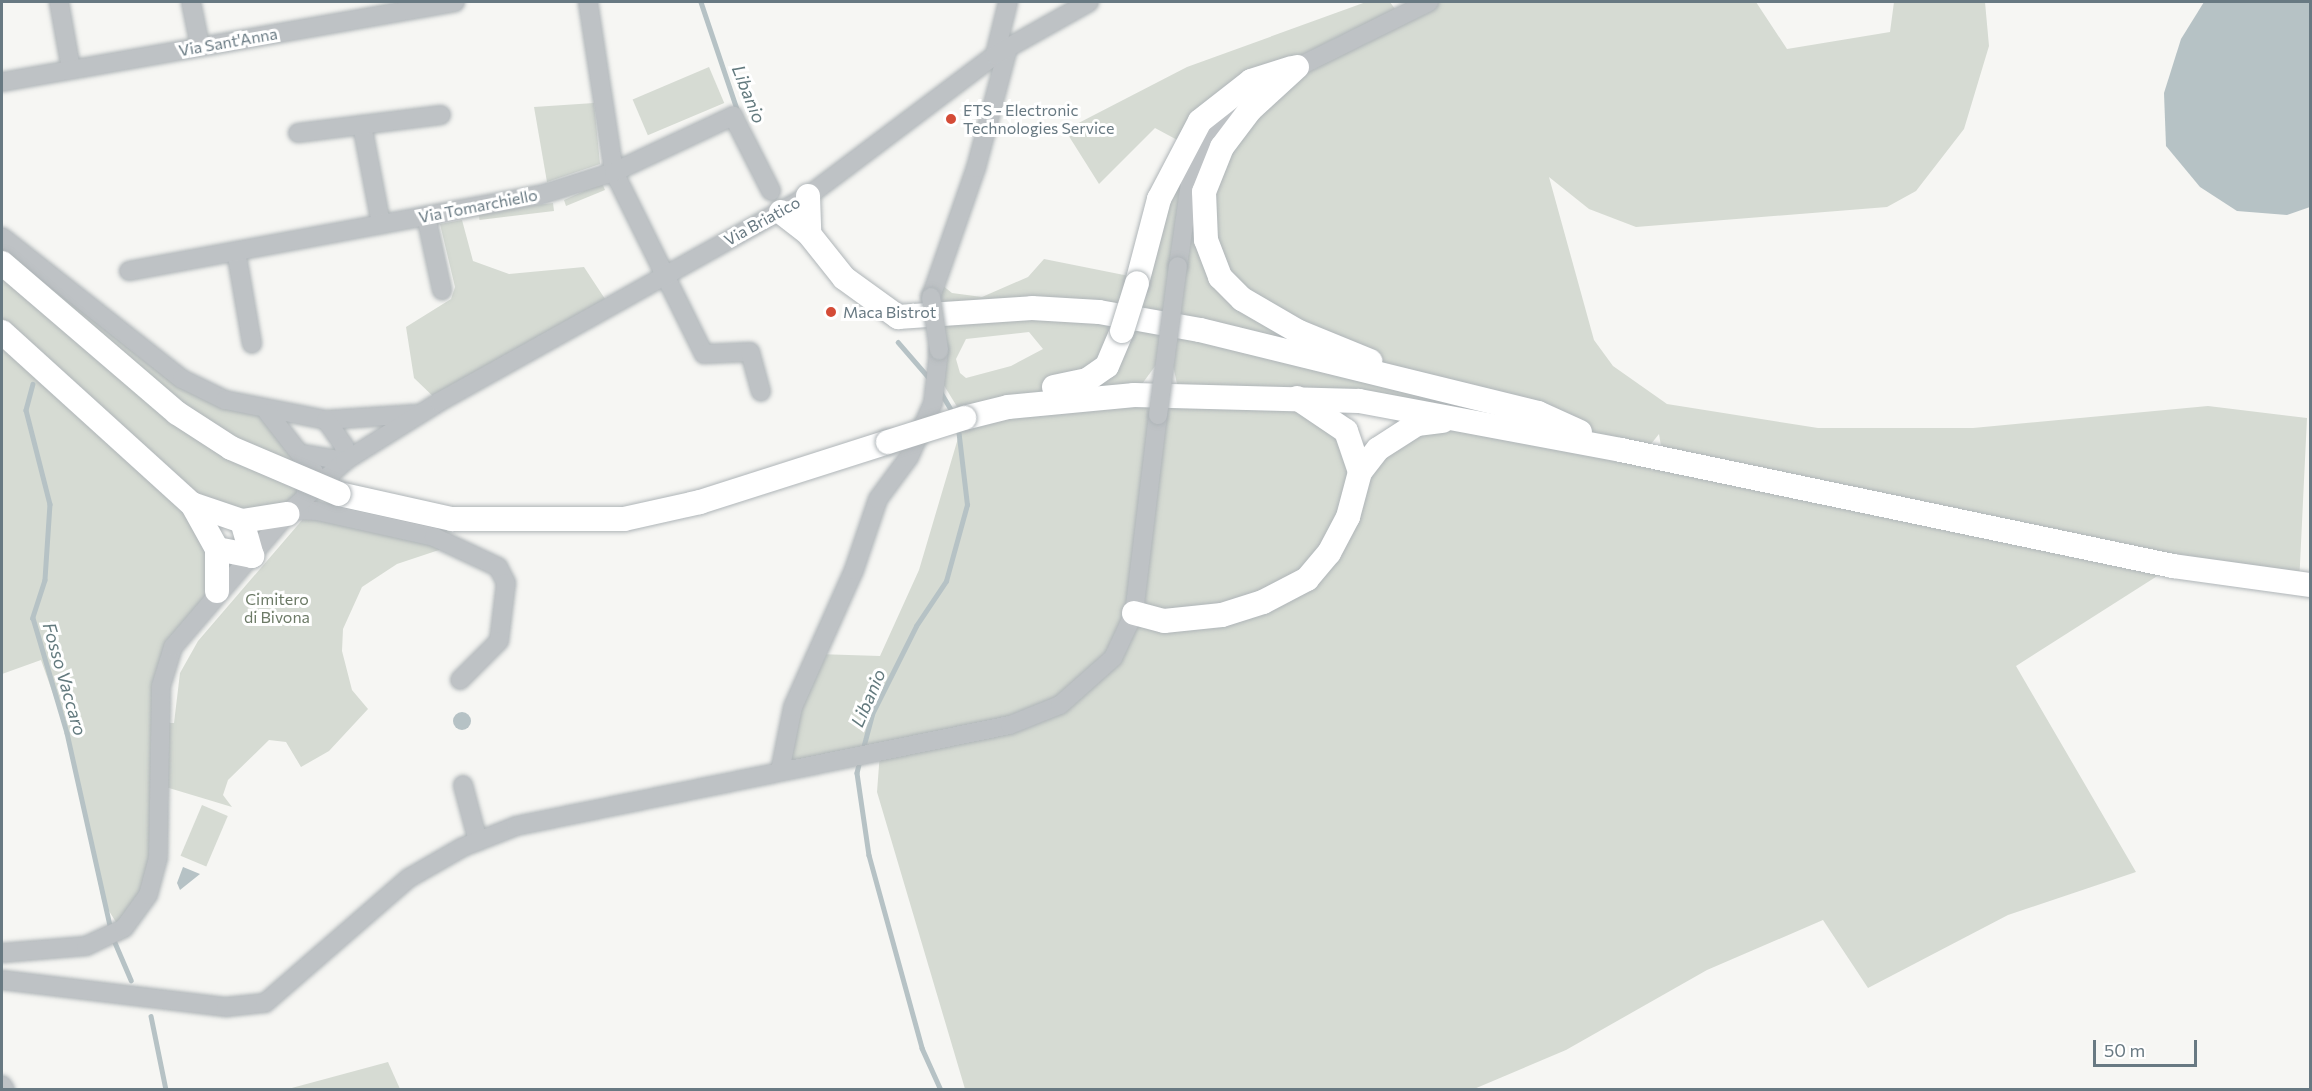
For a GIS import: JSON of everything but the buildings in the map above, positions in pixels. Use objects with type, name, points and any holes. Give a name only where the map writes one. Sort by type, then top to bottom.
[{"type":"main road","points":[[1008,407],[1024,394],[1087,380],[1107,366],[1122,331],[1137,284],[1159,199],[1200,121],[1251,81],[1297,67]]},
{"type":"main road","points":[[1297,67],[1240,122],[1210,171],[1202,213],[1220,277],[1260,312],[1432,388]]},
{"type":"main road","points":[[808,196],[809,234]]},
{"type":"main road","points":[[781,212],[809,234],[843,278],[898,317],[1032,308],[1099,312],[1200,330],[1538,413],[1621,450]]},
{"type":"main road","points":[[2,263],[177,413],[231,448],[339,494],[452,519],[544,523],[624,519],[700,502],[964,418],[1008,407],[1134,395],[1292,396],[1464,418],[2173,566],[2310,585]]},
{"type":"main road","points":[[2,332],[192,504],[217,549],[217,591]]},
{"type":"main road","points":[[1292,396],[1346,431],[1360,472]]},
{"type":"main road","points":[[1134,613],[1164,621],[1222,615],[1263,602],[1307,579],[1329,553],[1348,518],[1360,472],[1395,434],[1417,424],[1464,418]]},
{"type":"main road","points":[[192,504],[242,521],[289,512]]},
{"type":"main road","points":[[217,549],[252,556],[242,521]]},
{"type":"street","points":[[59,2],[71,69]]},
{"type":"street","points":[[191,2],[200,46]]},
{"type":"street","name":"Via Sant'Anna","points":[[2,82],[455,2]]},
{"type":"street","points":[[588,2],[614,172],[661,276],[704,354],[750,352],[761,392]]},
{"type":"street","points":[[780,771],[794,707],[854,570],[878,499],[909,457],[934,396],[939,350],[931,297],[979,158],[1001,51],[1008,2]]},
{"type":"street","name":"Via Briatico","points":[[2,953],[86,946],[121,930],[148,895],[158,858],[160,686],[173,647],[217,591],[252,556],[289,512],[345,460],[418,414],[661,276],[808,196],[1001,51],[1089,2]]},
{"type":"street","points":[[2,980],[226,1007],[265,1003],[409,878],[478,841],[516,826],[1010,725],[1060,705],[1113,658],[1134,613],[1183,214],[1204,145],[1237,106],[1297,67],[1430,2]]},
{"type":"street","points":[[298,133],[441,115]]},
{"type":"street","name":"Via Tomarchiello","points":[[129,271],[540,195],[614,172],[733,116],[771,190]]},
{"type":"street","points":[[362,125],[381,224]]},
{"type":"street","points":[[426,216],[442,290]]},
{"type":"street","points":[[2,237],[182,379],[268,412],[326,420],[418,414]]},
{"type":"street","points":[[236,251],[252,344]]},
{"type":"street","points":[[268,412],[304,454],[314,472],[304,498]]},
{"type":"street","points":[[304,454],[345,460],[344,446],[326,420]]},
{"type":"street","points":[[289,512],[317,511],[434,537],[498,567],[506,583],[499,641],[460,680]]},
{"type":"street","points":[[463,785],[478,841]]},
{"type":"street","points":[[2,1085],[5,1089]]},
{"type":"green space","points":[[1366,2],[1390,2],[1400,16],[1429,2],[1756,2],[1787,49],[1890,32],[1894,2],[1985,2],[1989,46],[1964,129],[1916,191],[1887,207],[1636,227],[1589,209],[1549,177],[1594,340],[1613,366],[1667,404],[1818,428],[1973,428],[2208,406],[2307,418],[2299,585],[2173,566],[2016,666],[2136,872],[2008,915],[1868,988],[1823,920],[1707,970],[1566,1050],[1474,1089],[965,1089],[877,792],[880,752],[780,771],[817,654],[880,656],[919,570],[964,418],[937,374],[937,281],[952,293],[982,297],[1028,277],[1044,259],[1129,276],[1181,142],[1155,128],[1099,184],[1065,130],[1187,67]],"holes":[[[1029,332],[1043,349],[1011,366],[966,378],[960,373],[956,359],[966,339]],[[1169,347],[1179,393],[1158,415],[1134,395]],[[1294,396],[1417,424],[1360,471],[1355,451]],[[1659,434],[1663,458],[1652,471],[1643,454]]]},
{"type":"green space","points":[[709,67],[724,103],[648,135],[633,99]]},
{"type":"green space","points":[[594,103],[600,164],[547,182],[534,107]]},
{"type":"green space","points":[[602,183],[605,190],[566,206],[564,200]]},
{"type":"green space","points":[[553,203],[554,211],[480,220],[479,212]]},
{"type":"green space","points":[[462,220],[473,261],[509,274],[584,267],[609,305],[439,402],[414,378],[406,327],[451,299],[455,287],[440,224]]},
{"type":"green space","name":"Cimitero di Bivona","points":[[2,239],[182,379],[268,413],[314,472],[287,514],[193,504],[217,591],[173,647],[160,723],[174,723],[180,673],[198,641],[309,512],[454,545],[397,564],[362,587],[343,629],[342,651],[352,690],[368,709],[329,751],[301,767],[286,742],[269,740],[228,780],[223,795],[232,807],[159,785],[158,858],[121,930],[102,900],[67,733],[41,660],[2,674]]},
{"type":"green space","points":[[202,805],[228,816],[206,867],[181,856]]},
{"type":"green space","points":[[388,1062],[400,1089],[288,1089]]},
{"type":"shaded area","points":[[2204,2],[2310,2],[2310,207],[2287,215],[2237,211],[2200,187],[2166,146],[2164,93],[2181,39]]},
{"type":"shaded area","points":[[462,712],[470,717],[471,721],[466,729],[462,730],[454,725],[453,721],[458,713]]},
{"type":"shaded area","points":[[183,867],[200,874],[180,890],[177,883]]},
{"type":"waterway","name":"Libanio","points":[[701,2],[738,112]]},
{"type":"waterway","name":"Libanio","points":[[898,342],[931,380]]},
{"type":"waterway","name":"Fosso Vaccaro","points":[[33,384],[26,410],[50,504],[45,580],[33,618],[67,733],[111,930]]},
{"type":"waterway","name":"Libanio","points":[[940,391],[954,414]]},
{"type":"waterway","name":"Libanio","points":[[862,752],[872,714],[916,626],[946,581],[967,505],[958,428]]},
{"type":"waterway","name":"Libanio","points":[[860,760],[857,773],[869,855],[922,1048],[941,1090]]},
{"type":"waterway","name":"Fosso Vaccaro","points":[[113,938],[131,980]]},
{"type":"waterway","name":"Fosso Vaccaro","points":[[151,1016],[166,1090]]},
{"type":"place","name":"ETS - Electronic Technologies Service","points":[[951,119]]},
{"type":"place","name":"Maca Bistrot","points":[[831,312]]}]
